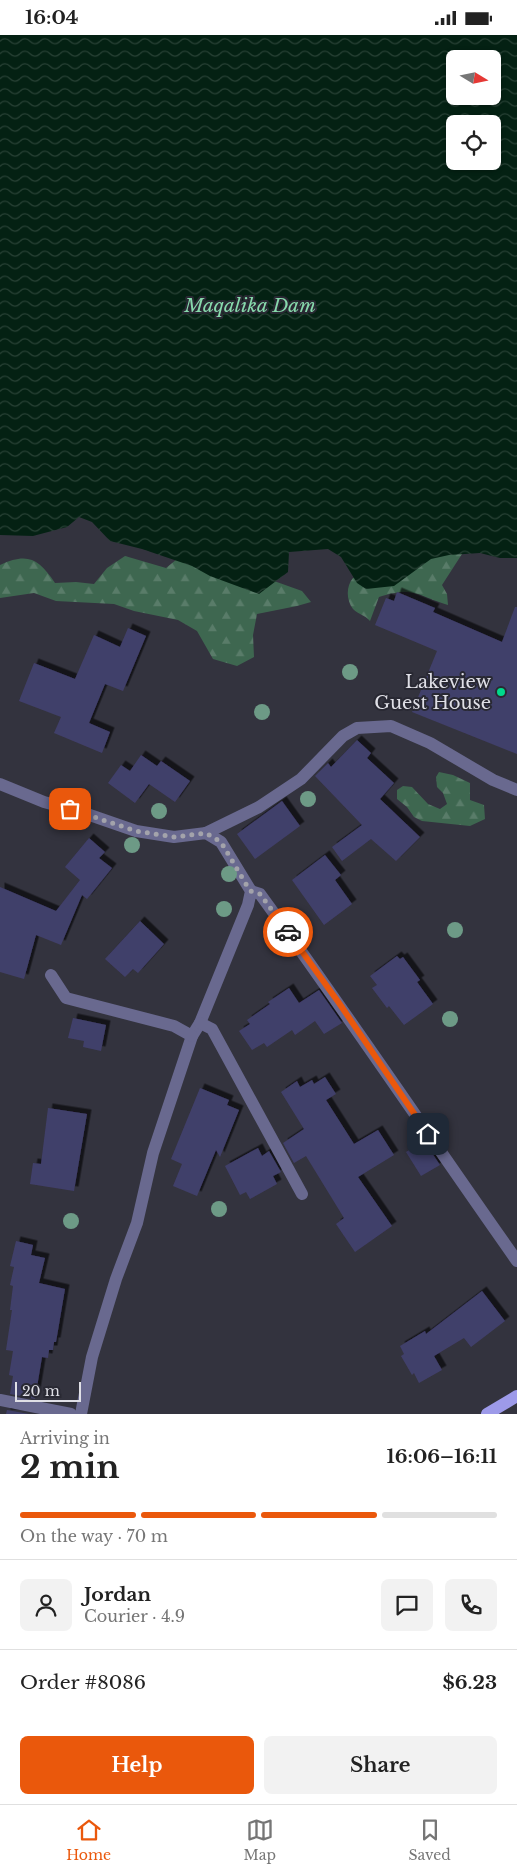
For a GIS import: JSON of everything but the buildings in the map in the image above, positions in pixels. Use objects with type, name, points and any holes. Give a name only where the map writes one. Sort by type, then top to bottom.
[{"type":"main road","points":[[488,1414],[517,1396]]},
{"type":"street","points":[[0,784],[44,803],[84,813],[136,831],[174,837],[206,833],[259,807],[301,779],[343,736],[357,728],[391,726],[430,743],[493,780],[517,790]]},
{"type":"street","points":[[81,1414],[92,1357],[116,1279],[137,1223],[153,1153],[192,1036],[200,1023],[248,905],[250,891],[221,842],[206,833]]},
{"type":"street","points":[[250,891],[260,894],[339,1003],[395,1087],[517,1261]]},
{"type":"street","points":[[51,975],[66,998],[174,1026],[192,1036]]},
{"type":"street","points":[[200,1023],[212,1029],[302,1194]]},
{"type":"street","points":[[0,1400],[71,1414]]},
{"type":"green space","points":[[423,540],[462,554],[442,585],[447,594],[448,605],[414,593],[400,592],[379,597],[370,621],[353,609],[348,593],[349,585],[353,578],[367,577]]},
{"type":"green space","points":[[182,555],[260,576],[302,591],[311,602],[257,614],[253,635],[254,657],[237,666],[213,659],[197,631],[178,620],[134,611],[114,604],[56,601],[34,593],[0,598],[0,565],[18,559],[32,560],[38,563],[55,583],[76,582],[94,584],[107,568],[125,556],[166,568]]},
{"type":"green space","points":[[439,772],[453,775],[470,783],[470,800],[484,805],[485,819],[470,826],[422,821],[414,817],[407,807],[397,799],[397,790],[403,786],[412,787],[428,804],[440,809],[447,804],[443,793],[437,787],[436,777]]},
{"type":"water","name":"Maqalika Dam","points":[[0,35],[517,35],[517,558],[500,558],[480,553],[449,555],[431,559],[394,586],[366,589],[357,583],[341,557],[328,549],[289,552],[288,572],[259,594],[210,576],[192,566],[142,549],[110,541],[92,522],[79,517],[67,527],[33,536],[0,535]]},
{"type":"way so far","points":[[70,809],[136,831],[174,837],[206,833],[221,842],[250,891],[260,894],[288,932]]},
{"type":"place","name":"Lakeview Guest House","points":[[501,692]]},
{"type":"route","points":[[288,932],[428,1134]]}]
